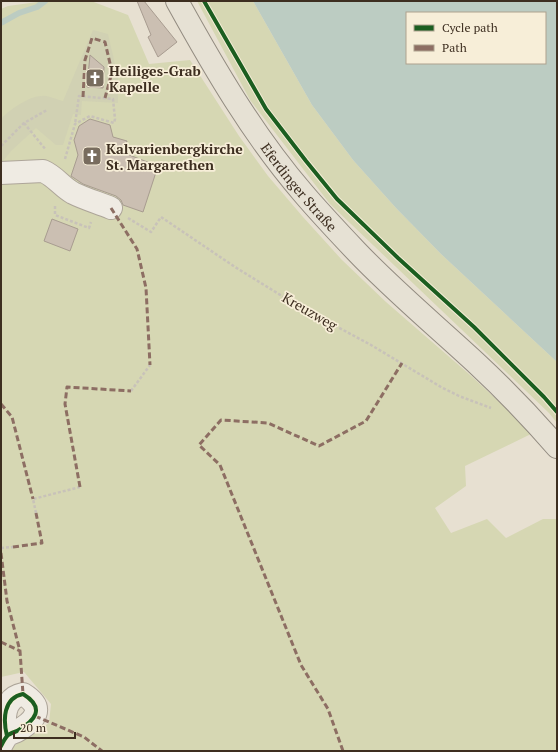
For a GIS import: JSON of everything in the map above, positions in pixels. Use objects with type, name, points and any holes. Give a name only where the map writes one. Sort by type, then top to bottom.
[{"type":"main road","name":"Eferdinger Straße","points":[[177,1],[214,67],[236,102],[302,193],[357,252],[504,390],[557,447]]},
{"type":"lane","points":[[1,173],[43,171],[48,173],[74,194],[111,208]]},
{"type":"path","points":[[58,182],[76,124],[79,96],[113,99],[114,123],[90,116],[76,124]]},
{"type":"path","points":[[1,146],[24,123],[47,110]]},
{"type":"path","points":[[24,123],[42,146]]},
{"type":"path","points":[[55,215],[89,228]]},
{"type":"path","points":[[131,391],[150,364]]},
{"type":"path","points":[[36,513],[33,499],[80,487]]},
{"type":"path","points":[[1,548],[13,547]]},
{"type":"green space","points":[[45,1],[91,1],[128,15],[149,64],[190,60],[239,136],[268,176],[342,260],[386,302],[469,374],[533,433],[465,466],[466,486],[435,508],[451,533],[487,519],[506,538],[543,519],[557,519],[557,751],[10,751],[11,748],[49,723],[51,704],[24,672],[1,677],[1,9],[8,6]]},
{"type":"green space","points":[[197,1],[253,1],[312,105],[353,160],[396,208],[441,254],[557,362],[557,423],[549,413],[330,204],[250,100]]},
{"type":"green space","points":[[93,30],[108,34],[118,77],[118,103],[82,101],[81,115],[73,114],[63,145],[56,145],[36,128],[11,151],[3,161],[1,161],[1,119],[20,104],[31,98],[47,96],[63,101]]},
{"type":"shaded area","points":[[253,1],[557,1],[557,362],[441,254],[396,208],[353,160],[312,105]]},
{"type":"building","points":[[137,1],[144,1],[177,42],[158,57],[148,37],[151,35]]},
{"type":"building","name":"Heiliges-Grab Kapelle","points":[[90,55],[104,67],[103,88],[87,87]]},
{"type":"building","points":[[90,119],[110,125],[113,137],[127,141],[124,153],[158,166],[143,212],[123,205],[121,200],[116,196],[83,184],[71,176],[78,155],[74,140],[79,126]]},
{"type":"building","points":[[52,219],[78,229],[70,251],[44,241]]},
{"type":"waterway","points":[[1,23],[19,13],[37,7],[45,1]]},
{"type":"marked path","points":[[83,97],[85,60],[92,38],[105,42],[112,72],[105,98]]},
{"type":"marked path","points":[[111,208],[137,249],[146,288],[150,365]]},
{"type":"marked path","points":[[343,751],[328,709],[301,665],[220,465],[199,445],[221,420],[268,423],[319,446],[366,421],[402,363]]},
{"type":"marked path","points":[[80,487],[65,404],[67,387],[131,391]]},
{"type":"marked path","points":[[1,404],[12,417],[33,499]]},
{"type":"marked path","points":[[13,547],[42,543],[36,513]]},
{"type":"marked path","points":[[1,553],[7,601],[20,651],[23,694]]},
{"type":"marked path","points":[[1,642],[20,651]]},
{"type":"marked path","points":[[35,716],[84,737],[102,751]]},
{"type":"cycle path","points":[[204,1],[266,109],[337,199],[398,258],[474,327],[557,412]]},
{"type":"cycle path","points":[[1,746],[8,735],[17,731],[33,719],[36,709],[30,699],[23,694],[16,696],[8,705],[6,710],[5,723],[7,736]]},
{"type":"place","name":"Heiliges-Grab Kapelle","points":[[95,78]]},
{"type":"place","name":"Kalvarienbergkirche St. Margarethen","points":[[92,156]]}]
